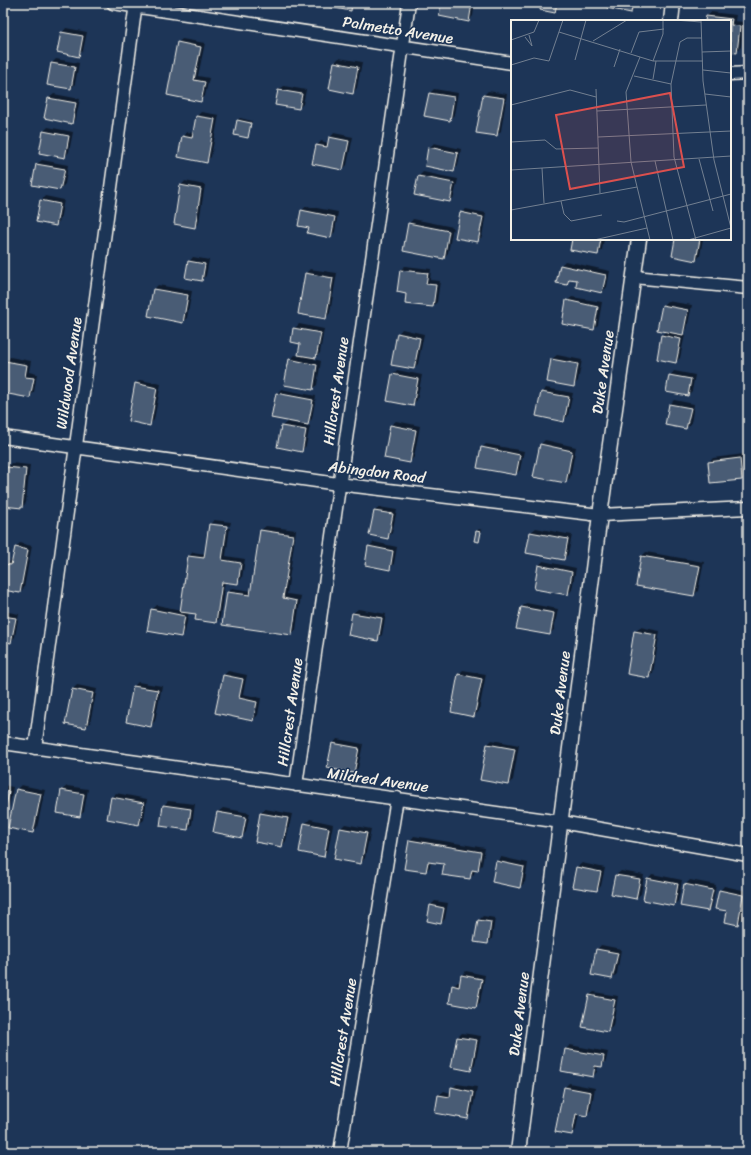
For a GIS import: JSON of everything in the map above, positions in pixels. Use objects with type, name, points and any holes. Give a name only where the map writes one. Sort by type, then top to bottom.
[{"type":"street","name":"Palmetto Avenue","points":[[113,3],[136,5],[403,48],[511,63]]},
{"type":"street","name":"Hillcrest Avenue","points":[[296,785],[338,484],[409,3]]},
{"type":"street","points":[[670,20],[673,3]]},
{"type":"street","name":"Wildwood Avenue","points":[[35,748],[74,446],[136,5]]},
{"type":"street","points":[[731,74],[748,73]]},
{"type":"street","name":"Duke Avenue","points":[[518,1152],[600,515],[639,240]]},
{"type":"street","points":[[634,277],[748,288]]},
{"type":"street","name":"Abingdon Road","points":[[3,437],[338,484],[600,515],[748,508]]},
{"type":"street","name":"Mildred Avenue","points":[[3,743],[561,822],[748,855]]},
{"type":"street","name":"Hillcrest Avenue","points":[[340,1152],[397,798]]},
{"type":"building","points":[[329,3],[352,3],[351,11],[329,7]]},
{"type":"building","points":[[441,3],[472,3],[469,22],[439,16]]},
{"type":"building","points":[[541,3],[557,3],[555,13],[540,10]]},
{"type":"building","points":[[608,3],[633,3],[631,13],[607,8]]},
{"type":"building","points":[[706,16],[732,19],[731,25],[731,20],[705,20]]},
{"type":"building","points":[[731,25],[740,26],[737,53],[731,52]]},
{"type":"building","points":[[61,32],[83,36],[79,57],[57,52]]},
{"type":"building","points":[[177,42],[201,47],[194,80],[205,82],[201,102],[167,95]]},
{"type":"building","points":[[334,62],[358,67],[353,94],[329,89]]},
{"type":"building","points":[[51,63],[75,67],[71,89],[47,85]]},
{"type":"building","points":[[278,90],[302,94],[299,109],[275,105]]},
{"type":"building","points":[[429,93],[454,97],[450,121],[424,116]]},
{"type":"building","points":[[483,95],[504,98],[497,136],[476,133]]},
{"type":"building","points":[[48,98],[76,103],[72,124],[44,118]]},
{"type":"building","points":[[196,116],[215,119],[207,163],[178,157],[182,136],[192,138]]},
{"type":"building","points":[[237,120],[251,123],[248,138],[234,135]]},
{"type":"building","points":[[43,131],[69,136],[65,158],[39,153]]},
{"type":"building","points":[[329,137],[349,141],[343,170],[312,164],[316,145],[327,147]]},
{"type":"building","points":[[428,147],[458,153],[454,172],[425,166]]},
{"type":"building","points":[[36,164],[65,169],[60,190],[32,185]]},
{"type":"building","points":[[418,176],[454,183],[450,202],[414,195]]},
{"type":"building","points":[[180,185],[201,189],[195,228],[174,224]]},
{"type":"building","points":[[40,200],[60,204],[56,226],[36,222]]},
{"type":"building","points":[[301,210],[335,217],[331,238],[307,233],[309,228],[298,226]]},
{"type":"building","points":[[460,212],[483,217],[478,242],[455,238]]},
{"type":"building","points":[[408,223],[449,231],[444,259],[403,251]]},
{"type":"building","points":[[572,240],[601,240],[598,255],[570,250]]},
{"type":"building","points":[[675,240],[700,240],[696,261],[672,256]]},
{"type":"building","points":[[188,261],[205,264],[202,281],[185,278]]},
{"type":"building","points":[[560,265],[606,275],[602,293],[576,287],[577,280],[569,279],[567,285],[556,283]]},
{"type":"building","points":[[400,270],[428,273],[426,284],[436,285],[433,307],[405,304],[406,294],[397,292]]},
{"type":"building","points":[[305,273],[333,278],[326,319],[298,314]]},
{"type":"building","points":[[153,289],[188,295],[183,323],[148,316]]},
{"type":"building","points":[[566,300],[598,307],[594,330],[562,324]]},
{"type":"building","points":[[662,305],[688,310],[683,335],[657,330]]},
{"type":"building","points":[[293,328],[321,333],[316,358],[298,355],[300,344],[291,342]]},
{"type":"building","points":[[397,333],[420,338],[414,369],[391,365]]},
{"type":"building","points":[[661,335],[681,339],[676,363],[657,359]]},
{"type":"building","points":[[289,359],[317,365],[313,390],[284,385]]},
{"type":"building","points":[[551,359],[578,364],[574,387],[547,382]]},
{"type":"building","points":[[5,361],[27,365],[25,377],[34,378],[30,398],[3,393]]},
{"type":"building","points":[[392,374],[418,379],[413,406],[387,401]]},
{"type":"building","points":[[669,375],[691,379],[688,396],[666,392]]},
{"type":"building","points":[[135,383],[157,388],[150,426],[128,421]]},
{"type":"building","points":[[541,392],[569,397],[564,422],[536,416]]},
{"type":"building","points":[[276,393],[313,400],[308,425],[271,418]]},
{"type":"building","points":[[669,404],[691,408],[686,429],[665,425]]},
{"type":"building","points":[[390,425],[416,430],[410,463],[384,458]]},
{"type":"building","points":[[281,426],[306,430],[302,452],[277,447]]},
{"type":"building","points":[[540,444],[572,451],[566,483],[533,477]]},
{"type":"building","points":[[481,447],[520,455],[516,475],[477,468]]},
{"type":"building","points":[[740,458],[742,480],[710,483],[708,462]]},
{"type":"building","points":[[6,467],[26,469],[22,508],[3,506]]},
{"type":"building","points":[[374,511],[393,514],[388,539],[369,535]]},
{"type":"building","points":[[209,524],[227,526],[222,560],[241,563],[238,584],[222,582],[216,623],[195,620],[196,614],[180,612],[188,556],[204,558]]},
{"type":"building","points":[[260,530],[293,535],[283,598],[297,601],[292,635],[222,625],[227,592],[250,595]]},
{"type":"building","points":[[476,531],[481,532],[479,542],[474,541]]},
{"type":"building","points":[[530,532],[568,539],[564,560],[526,553]]},
{"type":"building","points":[[368,546],[393,551],[390,570],[365,565]]},
{"type":"building","points":[[15,547],[28,550],[20,593],[3,590],[5,564],[11,565]]},
{"type":"building","points":[[641,556],[700,566],[694,596],[636,586]]},
{"type":"building","points":[[538,565],[572,572],[568,595],[534,589]]},
{"type":"building","points":[[521,607],[554,613],[550,635],[516,629]]},
{"type":"building","points":[[151,609],[185,616],[181,637],[147,631]]},
{"type":"building","points":[[352,613],[382,618],[378,641],[348,635]]},
{"type":"building","points":[[3,616],[16,618],[11,643],[3,641]]},
{"type":"building","points":[[634,631],[657,635],[649,678],[627,674]]},
{"type":"building","points":[[458,674],[482,679],[474,717],[451,712]]},
{"type":"building","points":[[223,675],[243,679],[239,698],[257,702],[253,721],[215,713]]},
{"type":"building","points":[[133,686],[158,690],[151,727],[126,722]]},
{"type":"building","points":[[72,689],[93,693],[86,728],[65,724]]},
{"type":"building","points":[[332,743],[359,748],[354,773],[327,768]]},
{"type":"building","points":[[487,744],[515,749],[508,785],[480,780]]},
{"type":"building","points":[[16,789],[41,794],[33,833],[8,828]]},
{"type":"building","points":[[3,790],[9,792],[5,812],[3,812]]},
{"type":"building","points":[[61,790],[84,794],[80,817],[57,813]]},
{"type":"building","points":[[111,797],[144,803],[139,825],[107,819]]},
{"type":"building","points":[[163,805],[191,809],[188,830],[160,826]]},
{"type":"building","points":[[217,812],[246,817],[242,838],[213,832]]},
{"type":"building","points":[[260,813],[288,818],[282,847],[255,842]]},
{"type":"building","points":[[304,823],[329,828],[324,857],[299,852]]},
{"type":"building","points":[[340,828],[367,833],[361,864],[334,859]]},
{"type":"building","points":[[409,840],[481,852],[478,871],[472,870],[470,879],[442,875],[444,864],[428,862],[426,872],[404,869]]},
{"type":"building","points":[[496,861],[524,867],[520,888],[492,882]]},
{"type":"building","points":[[576,867],[601,872],[597,891],[572,887]]},
{"type":"building","points":[[615,875],[640,879],[636,899],[611,894]]},
{"type":"building","points":[[647,878],[678,884],[674,906],[643,900]]},
{"type":"building","points":[[684,884],[713,890],[708,911],[680,906]]},
{"type":"building","points":[[719,890],[743,895],[738,925],[725,922],[727,911],[715,909]]},
{"type":"building","points":[[430,905],[444,908],[441,924],[427,921]]},
{"type":"building","points":[[478,920],[491,922],[488,944],[474,942]]},
{"type":"building","points":[[596,949],[618,953],[612,979],[591,975]]},
{"type":"building","points":[[461,975],[482,979],[476,1008],[449,1003],[452,985],[459,987]]},
{"type":"building","points":[[589,995],[615,1000],[608,1032],[582,1027]]},
{"type":"building","points":[[457,1037],[477,1040],[471,1071],[451,1067]]},
{"type":"building","points":[[565,1049],[604,1056],[602,1067],[595,1066],[593,1077],[561,1071]]},
{"type":"building","points":[[451,1087],[473,1092],[468,1119],[435,1113],[438,1095],[450,1097]]},
{"type":"building","points":[[564,1087],[591,1092],[587,1116],[576,1114],[572,1135],[555,1132]]}]
